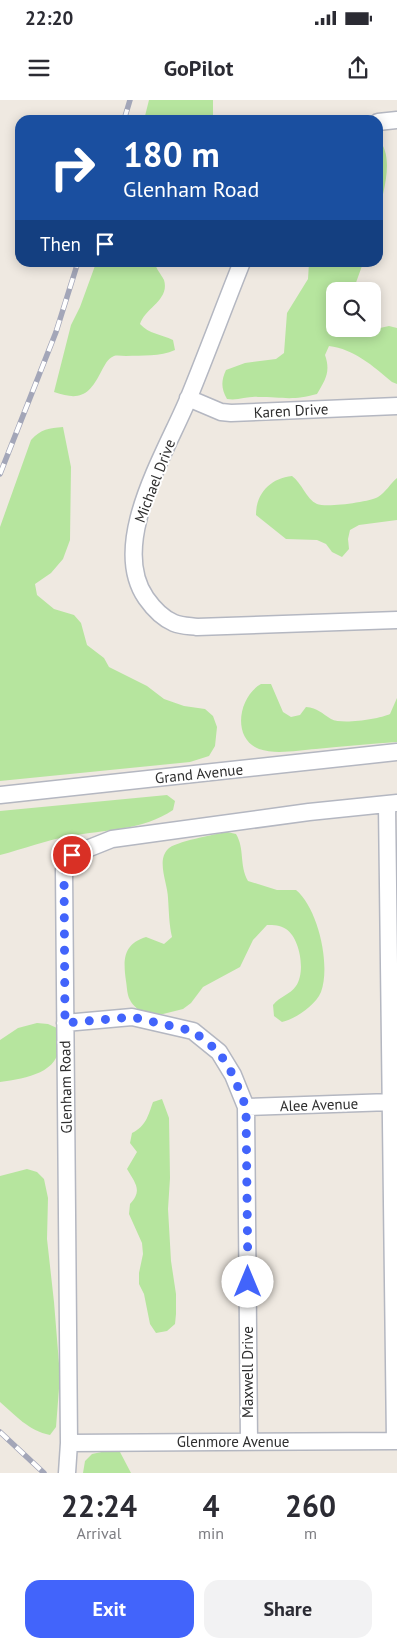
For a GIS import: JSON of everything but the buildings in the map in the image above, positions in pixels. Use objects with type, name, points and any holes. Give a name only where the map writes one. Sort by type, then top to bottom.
[{"type":"street","points":[[383,121],[397,120]]},
{"type":"street","name":"Michael Drive","points":[[240,267],[188,398],[144,500],[136,529],[134,560],[140,589],[155,610],[175,623],[197,627],[397,620]]},
{"type":"street","name":"Karen Drive","points":[[188,398],[221,412],[230,413],[397,406]]},
{"type":"street","name":"Grand Avenue","points":[[0,795],[397,752]]},
{"type":"street","points":[[392,804],[393,1001],[391,1102],[396,1441]]},
{"type":"street","name":"Glenham Road","points":[[67,1473],[69,1443],[64,870],[72,855],[112,839],[309,812],[392,804]]},
{"type":"street","name":"Maxwell Drive","points":[[65,1023],[132,1017],[193,1031],[219,1052],[233,1075],[246,1107],[249,1442]]},
{"type":"street","name":"Alee Avenue","points":[[246,1107],[391,1102]]},
{"type":"street","name":"Glenmore Avenue","points":[[69,1443],[396,1441]]},
{"type":"green space","points":[[149,100],[213,100],[213,115],[145,115]]},
{"type":"green space","points":[[383,147],[387,166],[383,196]]},
{"type":"green space","points":[[95,267],[156,267],[164,280],[165,287],[160,298],[140,324],[151,332],[173,340],[175,350],[157,355],[114,356],[106,362],[93,386],[83,394],[71,396],[54,392],[71,325],[80,307]]},
{"type":"green space","points":[[309,267],[362,267],[356,282],[326,282],[326,337],[381,337],[381,328],[389,326],[397,328],[397,384],[355,354],[329,346],[325,355],[327,361],[326,376],[317,394],[294,398],[254,397],[227,399],[222,384],[226,370],[245,363],[276,359],[284,353],[287,313],[308,279]]},
{"type":"green space","points":[[63,427],[71,467],[70,540],[63,559],[51,573],[35,584],[37,595],[54,609],[74,615],[81,623],[87,645],[104,658],[109,667],[147,686],[164,699],[184,706],[205,709],[213,716],[217,727],[215,746],[209,756],[190,762],[0,781],[0,527],[31,440],[38,433]]},
{"type":"green space","points":[[292,476],[313,502],[322,505],[338,505],[373,499],[383,493],[397,478],[397,520],[359,525],[350,530],[348,539],[349,549],[342,557],[332,552],[326,544],[317,540],[286,539],[256,515],[259,500],[266,488],[271,483],[284,477]]},
{"type":"green space","points":[[261,684],[271,684],[283,712],[291,717],[300,715],[306,707],[317,710],[336,721],[369,719],[390,714],[397,698],[397,742],[288,752],[273,752],[259,749],[250,744],[244,736],[241,717],[247,698]]},
{"type":"green space","points":[[167,795],[175,801],[173,810],[149,822],[61,838],[0,855],[0,811]]},
{"type":"green space","points":[[227,832],[236,834],[239,840],[245,875],[248,881],[277,890],[296,890],[304,898],[311,910],[321,938],[324,981],[321,992],[309,1007],[293,1018],[282,1022],[274,1016],[273,1005],[296,986],[301,972],[301,964],[298,947],[291,933],[275,925],[267,925],[253,940],[240,967],[203,987],[191,1003],[183,1009],[163,1014],[144,1014],[134,1006],[129,998],[125,960],[129,948],[138,940],[146,937],[164,944],[172,937],[168,892],[163,866],[165,854],[172,846]]},
{"type":"green space","points":[[37,1023],[48,1024],[57,1028],[60,1042],[58,1054],[53,1062],[36,1074],[0,1082],[0,1040],[18,1028]]},
{"type":"green space","points":[[162,1099],[169,1118],[170,1178],[168,1209],[171,1261],[176,1294],[176,1314],[175,1324],[167,1331],[156,1333],[150,1324],[144,1294],[139,1284],[143,1254],[142,1243],[129,1214],[130,1204],[137,1190],[127,1169],[137,1152],[130,1143],[132,1133],[143,1124],[153,1102]]},
{"type":"green space","points":[[27,1169],[37,1172],[44,1179],[48,1198],[47,1239],[60,1376],[56,1427],[50,1435],[35,1430],[0,1402],[0,1176]]},
{"type":"green space","points":[[111,1450],[120,1452],[131,1473],[83,1473],[85,1461],[92,1454]]},
{"type":"railway","points":[[126,115],[130,100]]},
{"type":"railway","points":[[0,474],[56,332],[76,267]]},
{"type":"railway","points":[[0,1432],[44,1473]]},
{"type":"route","points":[[72,855],[64,870],[65,1023],[132,1017],[164,1023],[193,1031],[219,1052],[233,1075],[246,1107],[248,1282]]}]
